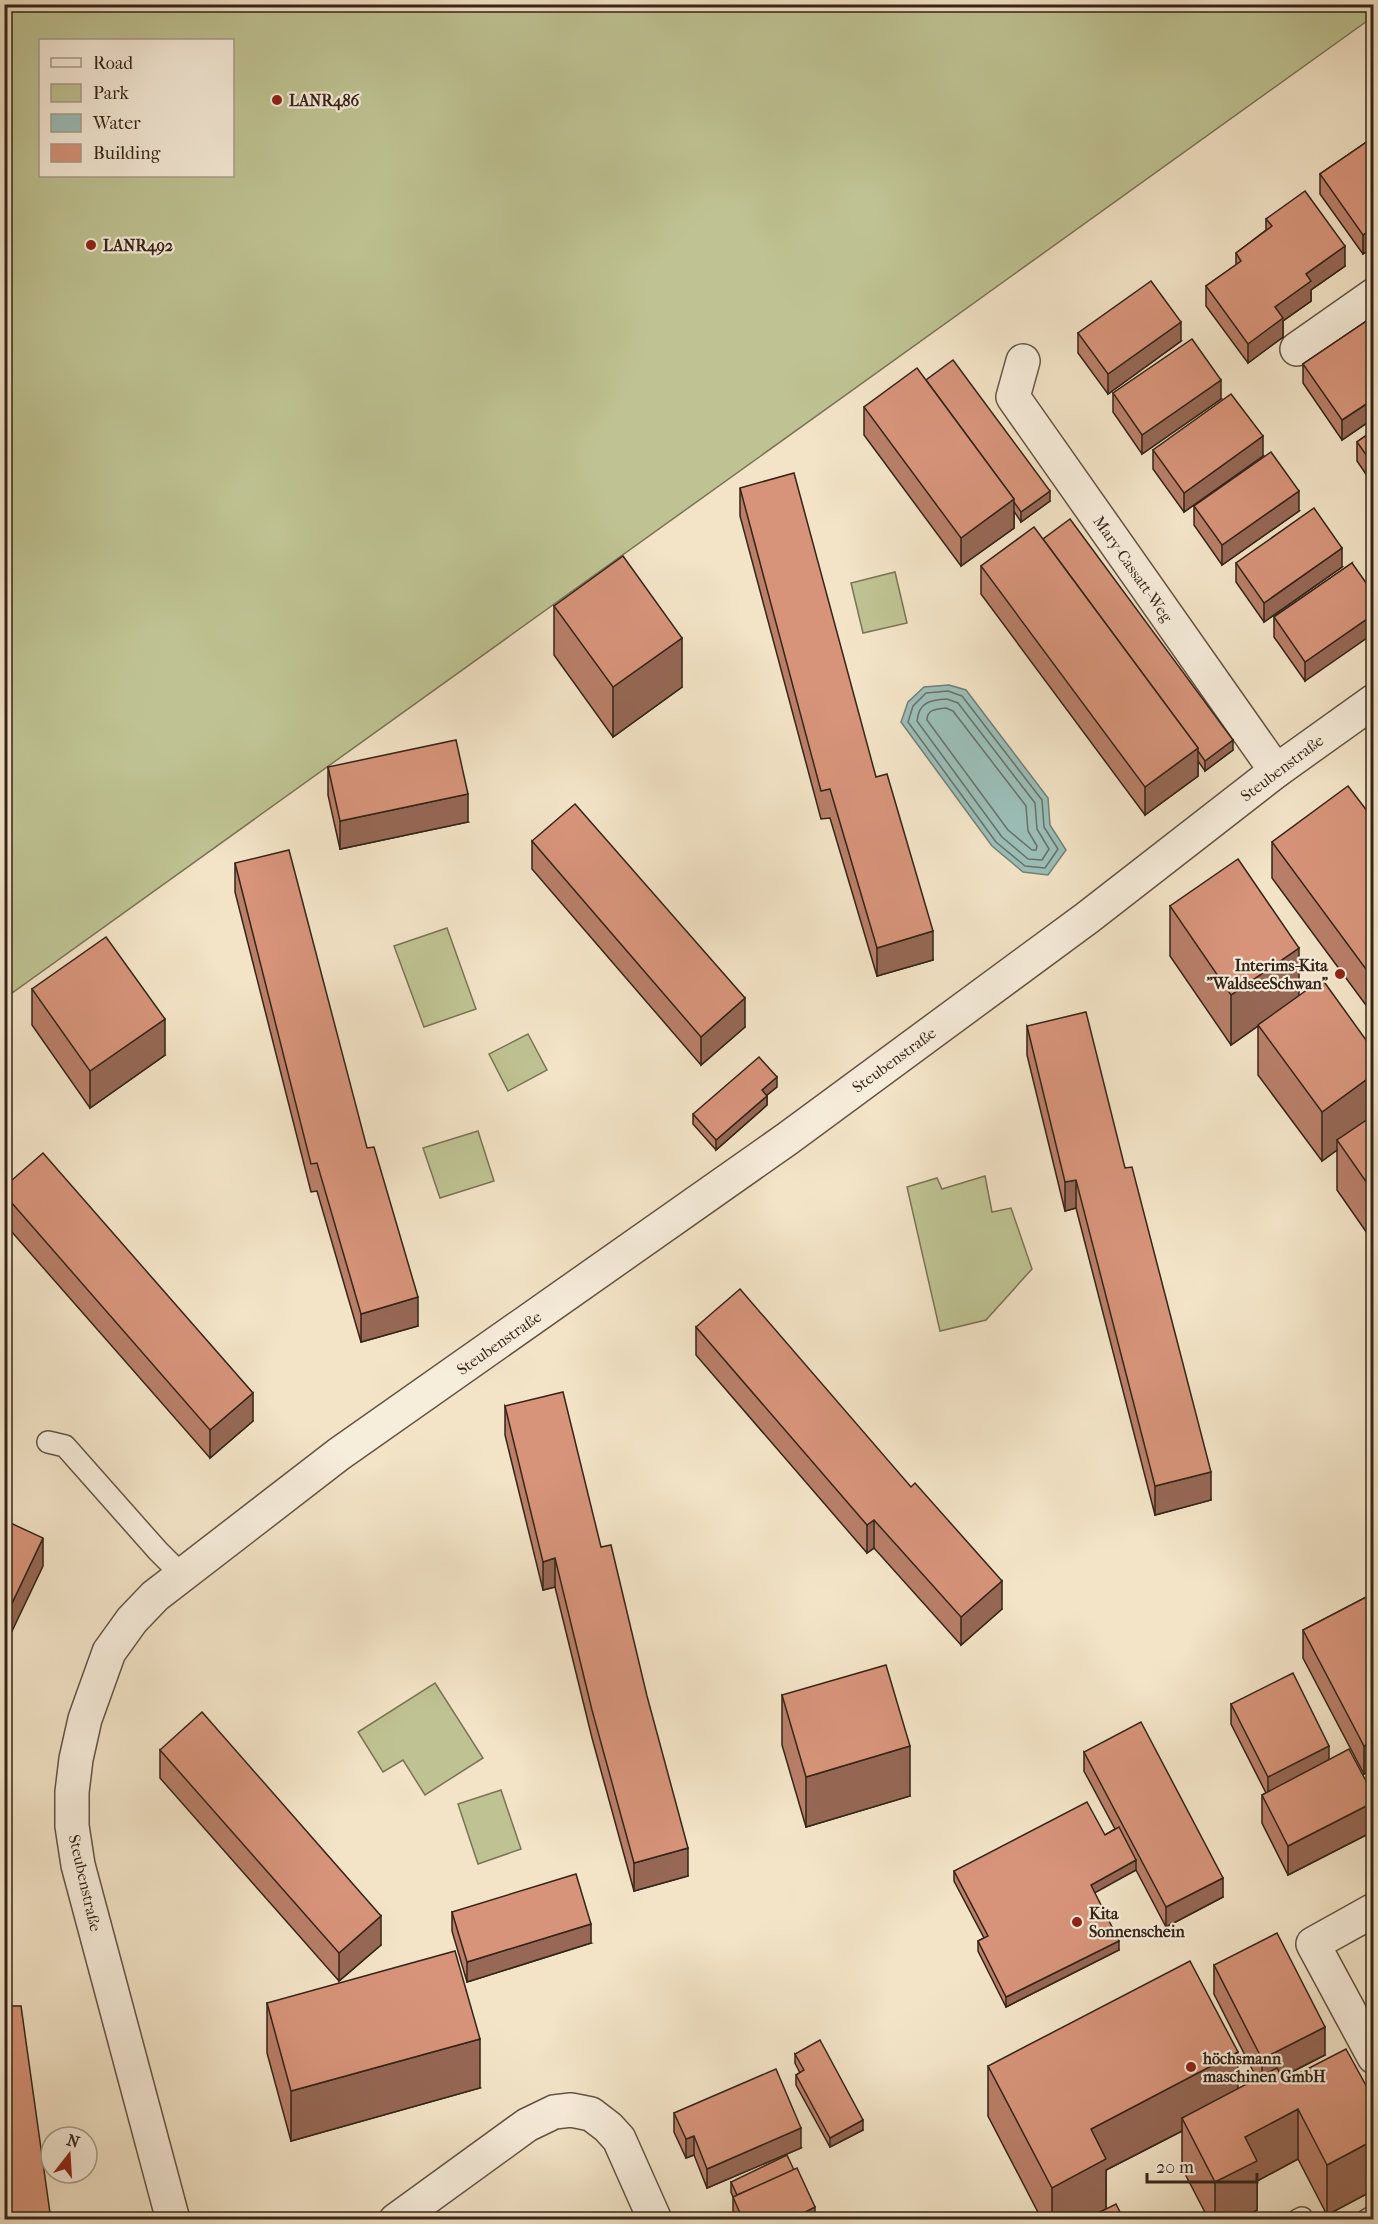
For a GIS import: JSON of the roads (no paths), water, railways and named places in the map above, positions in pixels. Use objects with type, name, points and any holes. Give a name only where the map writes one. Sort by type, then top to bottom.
[{"type":"street","points":[[1297,349],[1374,295]]},
{"type":"street","name":"Mary-Cassatt-Weg","points":[[1023,360],[1012,397],[1276,771]]},
{"type":"street","name":"Steubenstraße","points":[[173,2220],[78,1865],[72,1826],[72,1792],[76,1759],[85,1719],[109,1652],[132,1620],[181,1574],[339,1454],[796,1132],[1087,918],[1276,771],[1374,700]]},
{"type":"street","points":[[1374,1910],[1313,1944],[1374,2057]]},
{"type":"street","points":[[396,2220],[527,2125],[554,2112],[571,2110],[591,2114],[619,2139],[655,2220]]},
{"type":"lane","points":[[48,1442],[65,1446],[181,1574]]},
{"type":"lane","points":[[1367,2220],[1374,2216]]},
{"type":"water","points":[[949,685],[966,690],[1048,798],[1050,825],[1066,850],[1048,875],[1023,872],[992,846],[901,722],[908,702],[924,687]]},
{"type":"place","name":"LANR486","points":[[277,100]]},
{"type":"place","name":"LANR492","points":[[91,245]]},
{"type":"place","name":"Interims-Kita \"WaldseeSchwan\"","points":[[1340,974]]},
{"type":"place","name":"Kita Sonnenschein","points":[[1077,1922]]},
{"type":"place","name":"höchsmann maschinen GmbH","points":[[1191,2067]]}]
